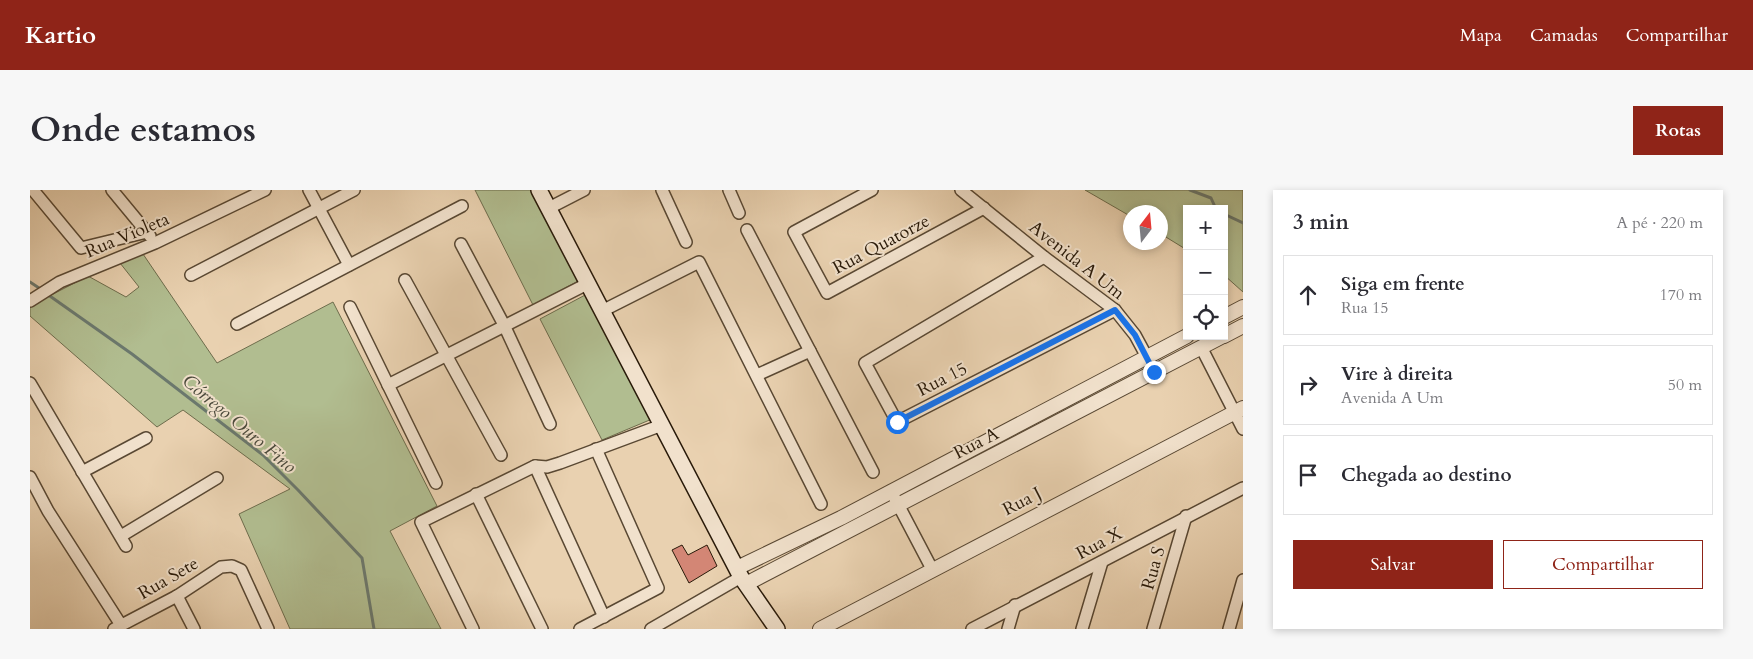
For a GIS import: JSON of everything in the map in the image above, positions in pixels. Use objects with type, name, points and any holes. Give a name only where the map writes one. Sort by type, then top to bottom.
[{"type":"main road","points":[[539,190],[741,576],[777,629]]},
{"type":"street","points":[[33,190],[81,248],[147,232]]},
{"type":"street","points":[[112,190],[155,243]]},
{"type":"street","name":"Rua Violeta","points":[[34,298],[265,190]]},
{"type":"street","points":[[310,190],[349,265]]},
{"type":"street","points":[[191,275],[354,190]]},
{"type":"street","points":[[549,208],[584,190]]},
{"type":"street","points":[[662,190],[686,242]]},
{"type":"street","points":[[728,190],[739,213]]},
{"type":"street","name":"Rua Quatorze","points":[[872,190],[794,232],[826,293],[984,208]]},
{"type":"street","name":"Avenida A Um","points":[[962,190],[1044,257],[1115,310],[1135,335],[1154,372]]},
{"type":"street","points":[[237,324],[462,206]]},
{"type":"street","points":[[747,230],[873,472]]},
{"type":"street","points":[[461,244],[504,325],[550,424]]},
{"type":"street","name":"Rua 15","points":[[1044,257],[865,363],[897,422],[1115,310]]},
{"type":"street","points":[[602,311],[699,262],[821,504]]},
{"type":"street","points":[[405,280],[501,455]]},
{"type":"street","points":[[388,385],[587,284]]},
{"type":"street","points":[[350,307],[436,483]]},
{"type":"street","points":[[1228,315],[1243,307]]},
{"type":"street","name":"Rua A","points":[[1228,333],[1243,326]]},
{"type":"street","name":"Rua A","points":[[651,629],[891,491],[1183,338]]},
{"type":"street","name":"Rua A","points":[[741,576],[898,505],[1215,340]]},
{"type":"street","points":[[1202,347],[1238,411],[1243,429]]},
{"type":"street","points":[[757,375],[810,352]]},
{"type":"street","points":[[30,383],[123,541],[217,478]]},
{"type":"street","name":"Rua J","points":[[820,629],[1238,411]]},
{"type":"street","points":[[473,629],[421,522],[535,466],[546,467],[560,463],[662,426]]},
{"type":"street","points":[[82,472],[146,438]]},
{"type":"street","points":[[580,629],[658,588],[596,449]]},
{"type":"street","points":[[968,451],[976,464]]},
{"type":"street","points":[[535,466],[604,617]]},
{"type":"street","points":[[30,477],[117,627]]},
{"type":"street","points":[[891,491],[932,569]]},
{"type":"street","points":[[476,494],[542,629]]},
{"type":"street","name":"Rua X","points":[[972,629],[1186,516],[1240,494]]},
{"type":"street","name":"Rua S","points":[[1153,629],[1186,516]]},
{"type":"street","points":[[1082,629],[1102,562]]},
{"type":"street","name":"Rua Sete","points":[[117,627],[177,596],[221,567],[232,566],[241,570],[268,629]]},
{"type":"street","points":[[1229,629],[1243,580]]},
{"type":"street","points":[[177,596],[194,629]]},
{"type":"street","points":[[1008,629],[1015,605]]},
{"type":"green space","points":[[475,190],[533,190],[580,280],[533,305]]},
{"type":"green space","points":[[1085,190],[1243,190],[1243,292],[1228,279],[1228,205],[1183,205],[1183,248],[1168,238],[1168,205],[1123,205],[1123,212]]},
{"type":"green space","points":[[143,254],[217,363],[333,302],[437,506],[390,531],[441,629],[290,629],[239,514],[290,489],[183,410],[157,427],[30,316],[30,306],[88,276],[126,297],[139,287],[120,263]]},
{"type":"green space","points":[[587,294],[652,419],[602,440],[540,319]]},
{"type":"building","points":[[682,545],[688,555],[707,545],[717,566],[689,583],[672,550]]},
{"type":"waterway","points":[[1190,190],[1211,198],[1214,205]]},
{"type":"waterway","points":[[1228,216],[1243,223]]},
{"type":"waterway","name":"Córrego Ouro Fino","points":[[30,282],[42,290]]},
{"type":"waterway","name":"Córrego Ouro Fino","points":[[47,294],[132,354],[263,455],[298,490],[362,558],[374,629]]},
{"type":"route","points":[[897,422],[1115,310],[1135,335],[1154,372]]}]
